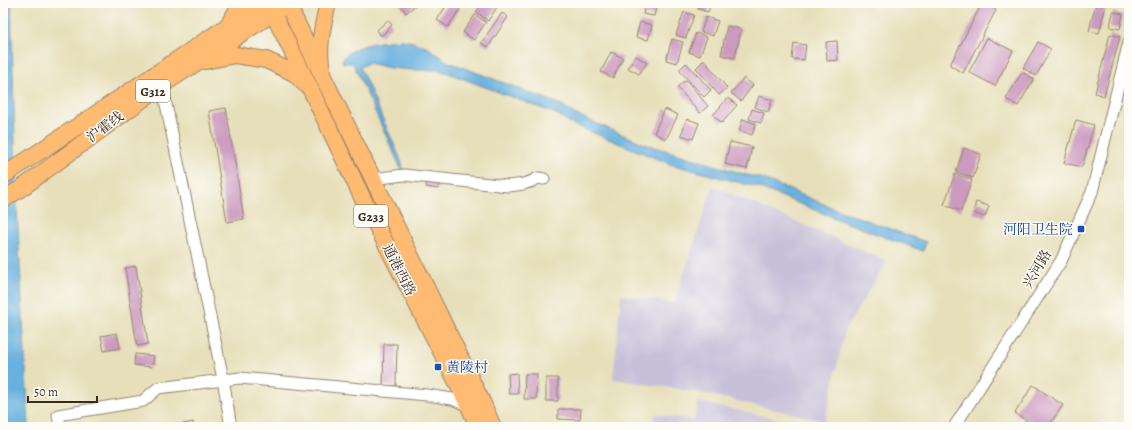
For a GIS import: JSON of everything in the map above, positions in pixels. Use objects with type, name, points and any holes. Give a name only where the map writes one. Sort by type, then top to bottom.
[{"type":"highway","name":"沪霍线","points":[[3,176],[223,30],[268,6],[288,3]]},
{"type":"highway","name":"通港西路","points":[[288,3],[493,427]]},
{"type":"highway","points":[[325,82],[320,51],[328,3]]},
{"type":"highway","name":"沪霍线","points":[[3,200],[162,85],[197,62],[268,6]]},
{"type":"highway","name":"通港西路","points":[[268,6],[310,88],[364,202],[469,406],[478,427]]},
{"type":"highway","points":[[197,62],[235,55],[266,60],[294,73],[310,88]]},
{"type":"main road","points":[[223,30],[240,3]]},
{"type":"street","name":"兴河路","points":[[954,427],[1061,261],[1094,188],[1129,42]]},
{"type":"street","points":[[162,85],[223,379],[231,427]]},
{"type":"street","points":[[372,179],[404,175],[508,186],[521,185],[538,178],[544,179]]},
{"type":"street","points":[[60,427],[58,415],[143,401],[158,388],[240,378],[427,395],[452,399],[469,406]]},
{"type":"shaded area","points":[[713,186],[887,261],[845,330],[825,421],[697,392],[613,379],[621,295],[674,303]]},
{"type":"shaded area","points":[[698,402],[814,427],[653,427],[655,414],[694,420]]},
{"type":"water","points":[[3,3],[11,3],[17,211],[29,427],[3,427]]},
{"type":"water","points":[[403,40],[426,47],[446,61],[562,105],[574,114],[645,144],[761,178],[838,210],[926,242],[923,251],[847,223],[758,187],[670,164],[569,123],[559,115],[440,70],[390,68],[368,63],[360,67],[400,158],[404,171],[402,171],[354,65],[352,63],[343,63],[342,59],[355,49],[362,46],[378,42]]},
{"type":"building","points":[[399,3],[418,3],[406,13]]},
{"type":"building","points":[[448,3],[451,3],[460,9],[448,27],[437,20]]},
{"type":"building","points":[[483,3],[491,3],[497,7],[488,21],[476,12]]},
{"type":"building","points":[[646,3],[657,4],[654,16],[643,14]]},
{"type":"building","points":[[700,3],[711,3],[708,12],[698,9]]},
{"type":"building","points":[[982,3],[996,10],[963,73],[950,65]]},
{"type":"building","points":[[1096,3],[1106,5],[1099,33],[1089,31]]},
{"type":"building","points":[[684,12],[694,15],[686,38],[676,35]]},
{"type":"building","points":[[1113,12],[1123,14],[1120,29],[1110,27]]},
{"type":"building","points":[[502,13],[508,17],[488,47],[481,43]]},
{"type":"building","points":[[475,15],[486,22],[474,40],[463,32]]},
{"type":"building","points":[[706,17],[718,21],[713,36],[701,32]]},
{"type":"building","points":[[388,20],[392,25],[381,36],[377,30]]},
{"type":"building","points":[[640,22],[652,25],[648,40],[636,37]]},
{"type":"building","points":[[727,26],[741,29],[735,58],[721,55]]},
{"type":"building","points":[[696,33],[707,37],[700,56],[689,52]]},
{"type":"building","points":[[1110,34],[1120,37],[1104,96],[1095,93]]},
{"type":"building","points":[[987,38],[1013,51],[995,86],[969,72]]},
{"type":"building","points":[[672,39],[683,42],[677,63],[666,60]]},
{"type":"building","points":[[837,41],[838,60],[827,61],[826,42]]},
{"type":"building","points":[[1038,42],[1051,49],[1036,76],[1023,68]]},
{"type":"building","points":[[794,43],[806,45],[804,60],[792,59]]},
{"type":"building","points":[[611,52],[623,58],[613,78],[601,72]]},
{"type":"building","points":[[636,56],[647,63],[639,74],[628,68]]},
{"type":"building","points":[[704,60],[727,88],[719,95],[696,68]]},
{"type":"building","points":[[686,63],[711,90],[704,97],[679,70]]},
{"type":"building","points":[[1022,72],[1034,79],[1018,106],[1006,99]]},
{"type":"building","points":[[744,78],[753,85],[741,101],[731,93]]},
{"type":"building","points":[[686,80],[708,106],[700,113],[677,87]]},
{"type":"building","points":[[759,96],[772,100],[768,112],[755,107]]},
{"type":"building","points":[[728,98],[737,105],[722,123],[713,115]]},
{"type":"building","points":[[226,108],[244,219],[227,222],[209,111]]},
{"type":"building","points":[[665,109],[678,115],[666,139],[654,133]]},
{"type":"building","points":[[752,109],[764,113],[761,123],[749,119]]},
{"type":"building","points":[[687,119],[699,123],[693,139],[681,135]]},
{"type":"building","points":[[743,119],[756,124],[752,135],[739,130]]},
{"type":"building","points":[[1076,120],[1094,125],[1082,167],[1064,163]]},
{"type":"building","points":[[730,142],[752,147],[747,169],[725,164]]},
{"type":"building","points":[[964,148],[981,154],[973,178],[956,172]]},
{"type":"building","points":[[955,174],[972,180],[961,211],[944,205]]},
{"type":"building","points":[[427,181],[439,183],[438,189],[426,187]]},
{"type":"building","points":[[976,202],[989,206],[985,217],[973,213]]},
{"type":"building","points":[[136,266],[148,344],[137,346],[125,268]]},
{"type":"building","points":[[117,333],[120,348],[104,351],[101,336]]},
{"type":"building","points":[[384,344],[397,344],[396,386],[383,386]]},
{"type":"building","points":[[135,354],[154,356],[152,367],[134,365]]},
{"type":"building","points":[[517,373],[518,394],[509,394],[508,374]]},
{"type":"building","points":[[525,374],[537,374],[536,399],[524,399]]},
{"type":"building","points":[[546,378],[558,378],[558,401],[546,401]]},
{"type":"building","points":[[1033,385],[1063,405],[1048,427],[1036,427],[1015,413]]},
{"type":"building","points":[[558,409],[581,409],[580,420],[558,419]]},
{"type":"building","points":[[193,422],[194,427],[179,427],[178,425]]},
{"type":"place","name":"河阳卫生院","points":[[1081,229]]},
{"type":"place","name":"黄陵村","points":[[438,367]]}]
